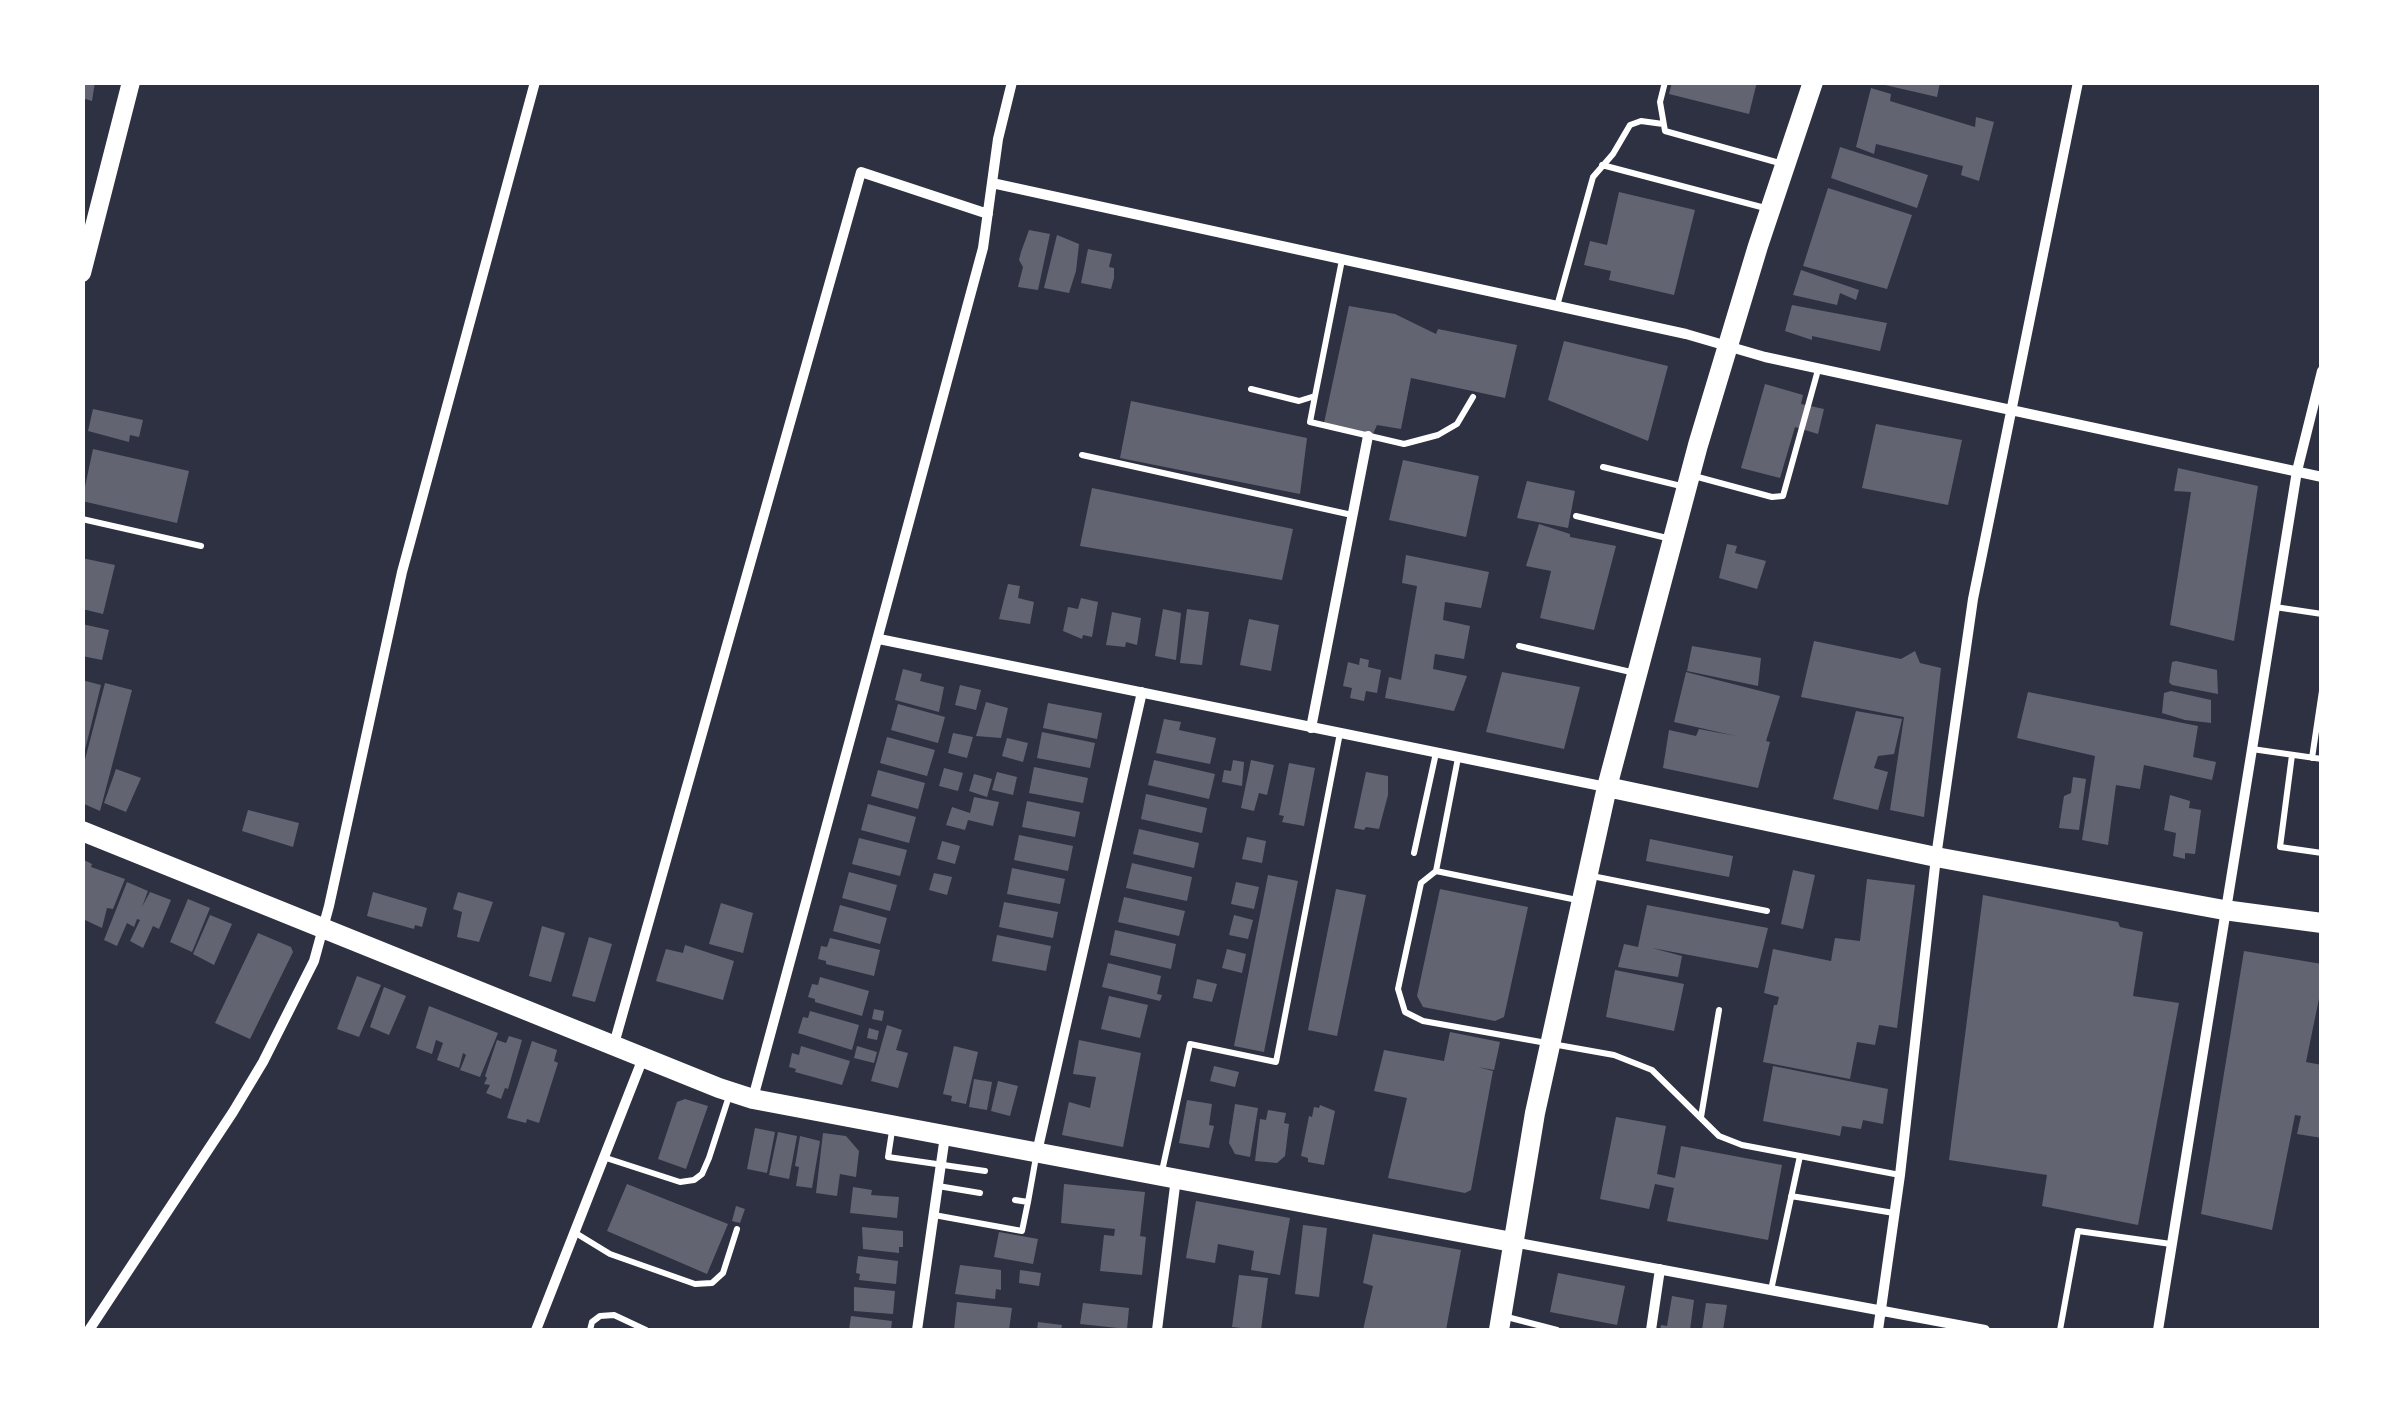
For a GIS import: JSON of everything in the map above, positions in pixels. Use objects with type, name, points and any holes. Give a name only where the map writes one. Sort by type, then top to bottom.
[{"type":"main road","points":[[1500,1323],[1550,1042],[1607,787],[1727,346],[1813,82]]},
{"type":"main road","points":[[1607,787],[1936,857],[2224,910],[2322,923]]},
{"type":"main road","points":[[82,831],[752,1099],[1512,1242]]},
{"type":"street","points":[[82,274],[130,82]]},
{"type":"street","points":[[89,1330],[263,1062],[314,960],[402,572],[534,82]]},
{"type":"street","points":[[752,1099],[983,248],[998,139],[1012,82]]},
{"type":"street","points":[[1878,1330],[1936,857],[1973,598],[2078,82]]},
{"type":"street","points":[[614,1044],[861,172],[988,214]]},
{"type":"street","points":[[992,182],[2322,477]]},
{"type":"street","points":[[2158,1330],[2274,606],[2297,472],[2322,372]]},
{"type":"street","points":[[1312,728],[1368,436]]},
{"type":"street","points":[[878,640],[1607,787]]},
{"type":"street","points":[[1038,1152],[1142,692]]},
{"type":"street","points":[[536,1330],[643,1058]]},
{"type":"street","points":[[917,1330],[945,1134]]},
{"type":"street","points":[[1157,1330],[1168,1176]]},
{"type":"street","points":[[1512,1242],[1985,1330]]},
{"type":"street","points":[[1651,1330],[1660,1269]]},
{"type":"lane","points":[[1664,82],[1660,102],[1665,130],[1784,164]]},
{"type":"lane","points":[[1558,306],[1592,177],[1630,125],[1641,121],[1662,124]]},
{"type":"lane","points":[[1602,165],[1770,210]]},
{"type":"lane","points":[[1342,259],[1310,422],[1404,444],[1438,435],[1457,424],[1472,397]]},
{"type":"lane","points":[[1603,467],[1772,498],[1782,496],[1819,368]]},
{"type":"lane","points":[[1251,389],[1298,401],[1315,396]]},
{"type":"lane","points":[[1082,454],[1354,515]]},
{"type":"lane","points":[[1576,516],[1672,539]]},
{"type":"lane","points":[[82,520],[201,546]]},
{"type":"lane","points":[[2274,606],[2322,614]]},
{"type":"lane","points":[[1519,646],[1636,673]]},
{"type":"lane","points":[[2312,758],[2322,692]]},
{"type":"lane","points":[[1168,1176],[1190,1044],[1276,1062],[1340,733]]},
{"type":"lane","points":[[2250,749],[2322,759]]},
{"type":"lane","points":[[1414,852],[1436,753]]},
{"type":"lane","points":[[2292,755],[2280,847],[2322,852]]},
{"type":"lane","points":[[1458,758],[1436,870],[1421,882],[1398,989],[1405,1012],[1423,1021],[1614,1055],[1652,1070],[1720,1136],[1742,1146],[1900,1175]]},
{"type":"lane","points":[[1436,870],[1580,901]]},
{"type":"lane","points":[[1586,874],[1768,911]]},
{"type":"lane","points":[[1700,1119],[1720,1010]]},
{"type":"lane","points":[[603,1157],[680,1182],[694,1180],[710,1158],[731,1092]]},
{"type":"lane","points":[[892,1125],[888,1157],[985,1172]]},
{"type":"lane","points":[[932,1215],[1022,1231],[1038,1152]]},
{"type":"lane","points":[[1771,1290],[1800,1156]]},
{"type":"lane","points":[[1018,1178],[1032,1180]]},
{"type":"lane","points":[[937,1186],[980,1193]]},
{"type":"lane","points":[[1791,1196],[1895,1213]]},
{"type":"lane","points":[[1015,1200],[1028,1202]]},
{"type":"lane","points":[[573,1232],[610,1254],[695,1284],[712,1284],[723,1273],[737,1229]]},
{"type":"lane","points":[[2060,1330],[2078,1232],[2171,1244]]},
{"type":"lane","points":[[590,1330],[592,1322],[600,1316],[614,1315],[646,1330]]},
{"type":"lane","points":[[1500,1323],[1557,1330]]},
{"type":"building","points":[[82,82],[95,82],[92,101],[82,98]]},
{"type":"building","points":[[1672,82],[1757,82],[1749,114],[1669,94]]},
{"type":"building","points":[[1872,82],[1940,82],[1937,97]]},
{"type":"building","points":[[1871,88],[1891,94],[1890,101],[1975,127],[1976,117],[1994,122],[1979,181],[1961,175],[1963,166],[1876,144],[1874,154],[1856,147]]},
{"type":"building","points":[[1840,147],[1928,175],[1917,208],[1831,178]]},
{"type":"building","points":[[1828,188],[1912,215],[1887,289],[1803,266]]},
{"type":"building","points":[[1619,192],[1695,210],[1674,295],[1609,280],[1611,271],[1584,265],[1590,241],[1607,245]]},
{"type":"building","points":[[1029,230],[1050,234],[1038,290],[1018,287],[1023,267],[1019,260]]},
{"type":"building","points":[[1057,235],[1079,244],[1069,293],[1044,288]]},
{"type":"building","points":[[1088,249],[1112,254],[1111,289],[1081,283]]},
{"type":"building","points":[[1801,270],[1859,290],[1856,300],[1840,293],[1837,305],[1793,295]]},
{"type":"building","points":[[1792,305],[1887,323],[1880,351],[1812,336],[1812,340],[1785,331]]},
{"type":"building","points":[[1349,306],[1395,314],[1436,334],[1438,329],[1517,345],[1505,398],[1411,378],[1401,429],[1377,425],[1373,434],[1324,423]]},
{"type":"building","points":[[1564,341],[1668,366],[1648,441],[1548,400]]},
{"type":"building","points":[[1765,384],[1803,395],[1801,404],[1824,409],[1818,434],[1795,427],[1780,478],[1741,468]]},
{"type":"building","points":[[1131,401],[1307,438],[1300,494],[1120,458]]},
{"type":"building","points":[[93,409],[143,420],[139,437],[130,435],[129,442],[88,431]]},
{"type":"building","points":[[1876,424],[1962,440],[1948,505],[1862,488]]},
{"type":"building","points":[[93,449],[189,471],[177,523],[82,501]]},
{"type":"building","points":[[1403,460],[1479,476],[1466,537],[1389,520]]},
{"type":"building","points":[[2178,468],[2258,486],[2234,641],[2170,625],[2191,492],[2174,491]]},
{"type":"building","points":[[1527,481],[1575,491],[1568,528],[1517,518]]},
{"type":"building","points":[[1092,488],[1293,529],[1282,580],[1080,546]]},
{"type":"building","points":[[1539,524],[1570,537],[1616,546],[1594,630],[1540,618],[1551,571],[1526,566]]},
{"type":"building","points":[[1727,544],[1737,546],[1735,553],[1766,561],[1757,589],[1719,578]]},
{"type":"building","points":[[1406,555],[1489,572],[1481,608],[1445,602],[1443,620],[1470,626],[1464,659],[1435,654],[1433,669],[1467,676],[1454,711],[1385,698],[1389,677],[1401,680],[1417,586],[1402,583]]},
{"type":"building","points":[[82,558],[115,565],[103,614],[82,609]]},
{"type":"building","points":[[1008,584],[1020,586],[1018,598],[1034,602],[1030,624],[999,619]]},
{"type":"building","points":[[1081,598],[1098,602],[1092,637],[1083,635],[1082,639],[1063,631],[1068,607],[1078,609]]},
{"type":"building","points":[[1163,609],[1181,613],[1176,660],[1155,656]]},
{"type":"building","points":[[1187,609],[1209,612],[1202,665],[1180,663]]},
{"type":"building","points":[[1112,612],[1141,618],[1137,645],[1106,645]]},
{"type":"building","points":[[1249,619],[1279,625],[1271,671],[1240,665]]},
{"type":"building","points":[[82,624],[109,630],[102,660],[82,656]]},
{"type":"building","points":[[1814,641],[1901,659],[1915,651],[1920,663],[1941,668],[1924,817],[1890,810],[1904,717],[1801,697]]},
{"type":"building","points":[[1692,646],[1761,658],[1758,686],[1687,671]]},
{"type":"building","points":[[1360,658],[1369,660],[1368,667],[1381,670],[1377,693],[1366,691],[1364,701],[1350,698],[1352,688],[1343,686],[1348,662],[1359,665]]},
{"type":"building","points":[[2172,662],[2217,670],[2218,694],[2172,685]]},
{"type":"building","points":[[903,669],[922,674],[920,681],[944,687],[939,712],[895,700]]},
{"type":"building","points":[[1502,672],[1580,687],[1564,749],[1486,732]]},
{"type":"building","points":[[1686,672],[1780,696],[1766,741],[1770,742],[1758,788],[1663,768],[1669,730],[1696,736],[1699,729],[1736,736],[1674,722]]},
{"type":"building","points":[[82,680],[101,685],[84,754],[82,754]]},
{"type":"building","points":[[105,683],[132,690],[100,811],[82,803],[82,771]]},
{"type":"building","points":[[960,685],[981,690],[976,710],[955,705]]},
{"type":"building","points":[[2171,691],[2211,700],[2211,723],[2162,713],[2164,693]]},
{"type":"building","points":[[2028,692],[2198,726],[2193,757],[2216,762],[2212,780],[2144,765],[2140,789],[2116,785],[2108,845],[2082,840],[2095,756],[2017,738]]},
{"type":"building","points":[[986,702],[1008,708],[1001,738],[976,736]]},
{"type":"building","points":[[1048,703],[1102,713],[1097,739],[1043,728]]},
{"type":"building","points":[[898,704],[945,717],[938,743],[891,730]]},
{"type":"building","points":[[1856,711],[1902,719],[1894,754],[1878,756],[1874,768],[1888,772],[1878,810],[1833,799]]},
{"type":"building","points":[[1164,719],[1181,722],[1179,730],[1216,738],[1210,764],[1156,753]]},
{"type":"building","points":[[1042,732],[1095,743],[1090,768],[1037,758]]},
{"type":"building","points":[[953,733],[973,737],[967,758],[948,753]]},
{"type":"building","points":[[887,737],[935,750],[927,776],[880,763]]},
{"type":"building","points":[[1007,738],[1028,743],[1023,762],[1002,756]]},
{"type":"building","points":[[1154,760],[1215,774],[1209,799],[1148,785]]},
{"type":"building","points":[[1233,760],[1244,762],[1242,786],[1222,782],[1224,770],[1231,771]]},
{"type":"building","points":[[1251,760],[1274,765],[1267,795],[1259,793],[1254,811],[1241,808]]},
{"type":"building","points":[[1289,763],[1315,768],[1304,826],[1282,822],[1284,816],[1279,815]]},
{"type":"building","points":[[1034,767],[1088,778],[1083,803],[1029,793]]},
{"type":"building","points":[[944,768],[963,773],[958,791],[939,786]]},
{"type":"building","points":[[116,769],[141,778],[126,812],[104,803]]},
{"type":"building","points":[[878,770],[925,783],[918,809],[871,796]]},
{"type":"building","points":[[997,772],[1017,777],[1013,795],[992,790]]},
{"type":"building","points":[[1366,772],[1388,776],[1388,795],[1379,829],[1354,828]]},
{"type":"building","points":[[974,774],[992,779],[987,797],[969,791]]},
{"type":"building","points":[[2073,777],[2086,779],[2079,830],[2059,828],[2064,796],[2071,793]]},
{"type":"building","points":[[1146,794],[1207,808],[1202,833],[1141,819]]},
{"type":"building","points":[[2170,795],[2190,801],[2189,808],[2201,810],[2195,854],[2185,853],[2185,859],[2173,856],[2176,833],[2164,830]]},
{"type":"building","points":[[974,797],[999,802],[993,826],[968,820],[965,830],[946,825],[952,807],[970,813]]},
{"type":"building","points":[[1027,801],[1080,812],[1075,837],[1022,827]]},
{"type":"building","points":[[868,804],[916,817],[909,843],[861,830]]},
{"type":"building","points":[[248,810],[299,823],[293,847],[242,831]]},
{"type":"building","points":[[1139,829],[1199,843],[1194,868],[1133,854]]},
{"type":"building","points":[[1019,835],[1073,846],[1068,871],[1014,860]]},
{"type":"building","points":[[1247,837],[1266,841],[1262,863],[1242,859]]},
{"type":"building","points":[[859,838],[907,850],[900,876],[852,864]]},
{"type":"building","points":[[1650,839],[1733,856],[1729,877],[1646,861]]},
{"type":"building","points":[[942,841],[960,846],[955,864],[937,859]]},
{"type":"building","points":[[84,860],[91,867],[125,879],[113,909],[107,908],[102,928],[85,920],[85,913],[82,919]]},
{"type":"building","points":[[1132,863],[1192,877],[1187,901],[1126,888]]},
{"type":"building","points":[[1012,868],[1065,879],[1060,904],[1007,894]]},
{"type":"building","points":[[1793,870],[1815,875],[1803,929],[1781,924]]},
{"type":"building","points":[[849,872],[897,885],[890,911],[842,898]]},
{"type":"building","points":[[934,873],[952,877],[947,895],[929,890]]},
{"type":"building","points":[[1268,875],[1298,881],[1264,1052],[1234,1046]]},
{"type":"building","points":[[1867,879],[1915,885],[1897,1028],[1879,1025],[1875,1045],[1857,1042],[1850,1079],[1763,1062],[1779,997],[1764,993],[1773,949],[1831,961],[1835,938],[1860,941]]},
{"type":"building","points":[[127,882],[148,891],[142,907],[150,892],[171,900],[159,929],[153,926],[143,948],[130,941],[140,920],[137,919],[134,927],[127,923],[117,946],[104,940]]},
{"type":"building","points":[[1236,882],[1259,887],[1254,909],[1231,904]]},
{"type":"building","points":[[1336,889],[1366,895],[1337,1036],[1308,1030]]},
{"type":"building","points":[[1440,889],[1528,907],[1504,1017],[1495,1021],[1423,1007],[1417,996]]},
{"type":"building","points":[[373,892],[427,908],[422,927],[415,925],[414,929],[367,916]]},
{"type":"building","points":[[458,892],[493,902],[479,942],[457,937],[462,912],[453,909]]},
{"type":"building","points":[[1983,895],[2118,922],[2120,927],[2143,932],[2133,996],[2179,1003],[2138,1225],[2042,1206],[2047,1175],[1949,1160]]},
{"type":"building","points":[[1124,897],[1185,911],[1179,936],[1118,922]]},
{"type":"building","points":[[188,899],[210,908],[192,952],[170,942]]},
{"type":"building","points":[[1004,902],[1058,912],[1053,938],[999,927]]},
{"type":"building","points":[[721,903],[753,913],[743,953],[709,944]]},
{"type":"building","points":[[840,905],[887,918],[880,944],[833,931]]},
{"type":"building","points":[[1647,905],[1768,928],[1758,968],[1652,948],[1682,956],[1678,977],[1618,967],[1624,944],[1638,947]]},
{"type":"building","points":[[210,915],[232,924],[214,965],[193,954]]},
{"type":"building","points":[[1234,915],[1253,920],[1248,939],[1229,935]]},
{"type":"building","points":[[542,926],[565,933],[551,982],[529,976]]},
{"type":"building","points":[[1115,930],[1176,944],[1171,969],[1110,955]]},
{"type":"building","points":[[258,933],[291,947],[293,952],[250,1039],[215,1023]]},
{"type":"building","points":[[997,935],[1051,946],[1046,971],[992,961]]},
{"type":"building","points":[[589,937],[612,944],[595,1002],[572,996]]},
{"type":"building","points":[[830,938],[880,950],[874,976],[818,959],[821,946],[827,947]]},
{"type":"building","points":[[685,945],[734,961],[723,1000],[656,981],[666,949],[683,953]]},
{"type":"building","points":[[1227,949],[1246,954],[1242,973],[1222,968]]},
{"type":"building","points":[[2244,951],[2322,964],[2322,984],[2306,1062],[2322,1065],[2322,1138],[2297,1134],[2301,1116],[2295,1115],[2272,1230],[2201,1214]]},
{"type":"building","points":[[1108,963],[1161,976],[1157,994],[1162,995],[1160,1001],[1102,987]]},
{"type":"building","points":[[1615,970],[1684,984],[1674,1031],[1606,1017]]},
{"type":"building","points":[[357,976],[381,985],[359,1037],[337,1029]]},
{"type":"building","points":[[820,977],[869,991],[862,1016],[808,997],[812,984],[818,985]]},
{"type":"building","points":[[1197,979],[1217,984],[1212,1002],[1193,998]]},
{"type":"building","points":[[384,987],[406,996],[389,1035],[370,1027]]},
{"type":"building","points":[[1109,996],[1148,1005],[1140,1038],[1101,1029]]},
{"type":"building","points":[[429,1006],[498,1033],[480,1077],[460,1070],[466,1055],[463,1053],[459,1068],[437,1060],[443,1043],[436,1040],[432,1054],[416,1048]]},
{"type":"building","points":[[874,1009],[884,1011],[882,1021],[872,1019]]},
{"type":"building","points":[[810,1011],[859,1025],[852,1050],[798,1033],[803,1017],[808,1018]]},
{"type":"building","points":[[887,1025],[902,1030],[896,1050],[908,1053],[898,1088],[871,1081]]},
{"type":"building","points":[[869,1028],[879,1031],[877,1040],[867,1038]]},
{"type":"building","points":[[1450,1032],[1500,1042],[1494,1070],[1478,1067],[1493,1071],[1471,1190],[1465,1193],[1388,1178],[1407,1098],[1374,1091],[1384,1050],[1444,1061]]},
{"type":"building","points":[[509,1036],[522,1040],[508,1089],[505,1088],[501,1099],[486,1093],[490,1085],[484,1084],[485,1076],[497,1040],[506,1043]]},
{"type":"building","points":[[1079,1040],[1141,1053],[1123,1147],[1062,1135],[1069,1102],[1090,1108],[1096,1077],[1073,1074]]},
{"type":"building","points":[[532,1041],[557,1050],[554,1061],[558,1063],[539,1123],[507,1118]]},
{"type":"building","points":[[801,1046],[850,1061],[842,1085],[789,1067],[792,1053],[799,1055]]},
{"type":"building","points":[[857,1046],[877,1052],[874,1063],[854,1058]]},
{"type":"building","points":[[954,1046],[978,1052],[966,1104],[951,1101],[952,1096],[943,1094]]},
{"type":"building","points":[[1214,1066],[1239,1072],[1235,1087],[1210,1081]]},
{"type":"building","points":[[1773,1066],[1888,1089],[1883,1124],[1863,1120],[1861,1129],[1842,1126],[1840,1136],[1763,1121]]},
{"type":"building","points":[[974,1079],[992,1082],[987,1110],[969,1107]]},
{"type":"building","points":[[998,1081],[1018,1086],[1010,1116],[991,1111]]},
{"type":"building","points":[[685,1099],[708,1106],[686,1169],[658,1159],[677,1102]]},
{"type":"building","points":[[1187,1100],[1212,1104],[1209,1125],[1214,1126],[1209,1148],[1179,1143]]},
{"type":"building","points":[[1235,1104],[1258,1108],[1250,1157],[1235,1154],[1229,1143]]},
{"type":"building","points":[[1320,1105],[1335,1111],[1324,1165],[1308,1162],[1308,1158],[1301,1156],[1309,1116]]},
{"type":"building","points":[[1268,1110],[1286,1113],[1284,1123],[1289,1124],[1285,1156],[1277,1163],[1255,1161],[1260,1119],[1266,1120]]},
{"type":"building","points":[[1616,1117],[1666,1126],[1657,1174],[1675,1178],[1681,1146],[1782,1165],[1768,1240],[1667,1221],[1674,1188],[1655,1184],[1649,1209],[1600,1199]]},
{"type":"building","points":[[755,1128],[775,1132],[767,1173],[747,1169]]},
{"type":"building","points":[[778,1132],[797,1136],[789,1179],[769,1175]]},
{"type":"building","points":[[823,1133],[846,1136],[859,1151],[856,1177],[840,1174],[837,1196],[816,1193]]},
{"type":"building","points":[[800,1136],[820,1141],[812,1188],[796,1186]]},
{"type":"building","points":[[627,1184],[728,1224],[707,1274],[607,1231]]},
{"type":"building","points":[[1064,1184],[1145,1192],[1140,1236],[1146,1237],[1142,1275],[1100,1271],[1104,1235],[1114,1236],[1115,1229],[1061,1223]]},
{"type":"building","points":[[853,1187],[872,1190],[871,1195],[899,1197],[897,1218],[850,1213]]},
{"type":"building","points":[[1196,1201],[1290,1218],[1280,1275],[1251,1270],[1254,1251],[1218,1244],[1215,1263],[1186,1258]]},
{"type":"building","points":[[736,1206],[745,1209],[740,1223],[732,1221]]},
{"type":"building","points":[[1303,1225],[1327,1228],[1319,1297],[1295,1294]]},
{"type":"building","points":[[862,1227],[903,1231],[903,1247],[899,1247],[899,1253],[863,1249]]},
{"type":"building","points":[[999,1232],[1038,1239],[1033,1264],[994,1257]]},
{"type":"building","points":[[1373,1234],[1461,1250],[1446,1330],[1363,1330],[1373,1286],[1363,1283]]},
{"type":"building","points":[[858,1256],[898,1261],[896,1284],[859,1280]]},
{"type":"building","points":[[960,1265],[1001,1270],[1001,1290],[996,1289],[995,1299],[955,1294]]},
{"type":"building","points":[[1020,1270],[1041,1273],[1039,1286],[1019,1283]]},
{"type":"building","points":[[1558,1273],[1625,1286],[1617,1325],[1550,1312]]},
{"type":"building","points":[[1239,1275],[1268,1278],[1261,1330],[1232,1327]]},
{"type":"building","points":[[854,1287],[895,1291],[893,1314],[854,1311]]},
{"type":"building","points":[[1672,1296],[1694,1300],[1690,1330],[1660,1330],[1661,1325],[1667,1326]]},
{"type":"building","points":[[957,1302],[1012,1308],[1009,1330],[954,1330]]},
{"type":"building","points":[[1083,1303],[1129,1308],[1127,1329],[1080,1324]]},
{"type":"building","points":[[1706,1303],[1727,1305],[1723,1330],[1702,1330]]},
{"type":"building","points":[[851,1316],[892,1321],[891,1330],[849,1330]]},
{"type":"building","points":[[1038,1322],[1062,1325],[1061,1330],[1037,1330]]}]
